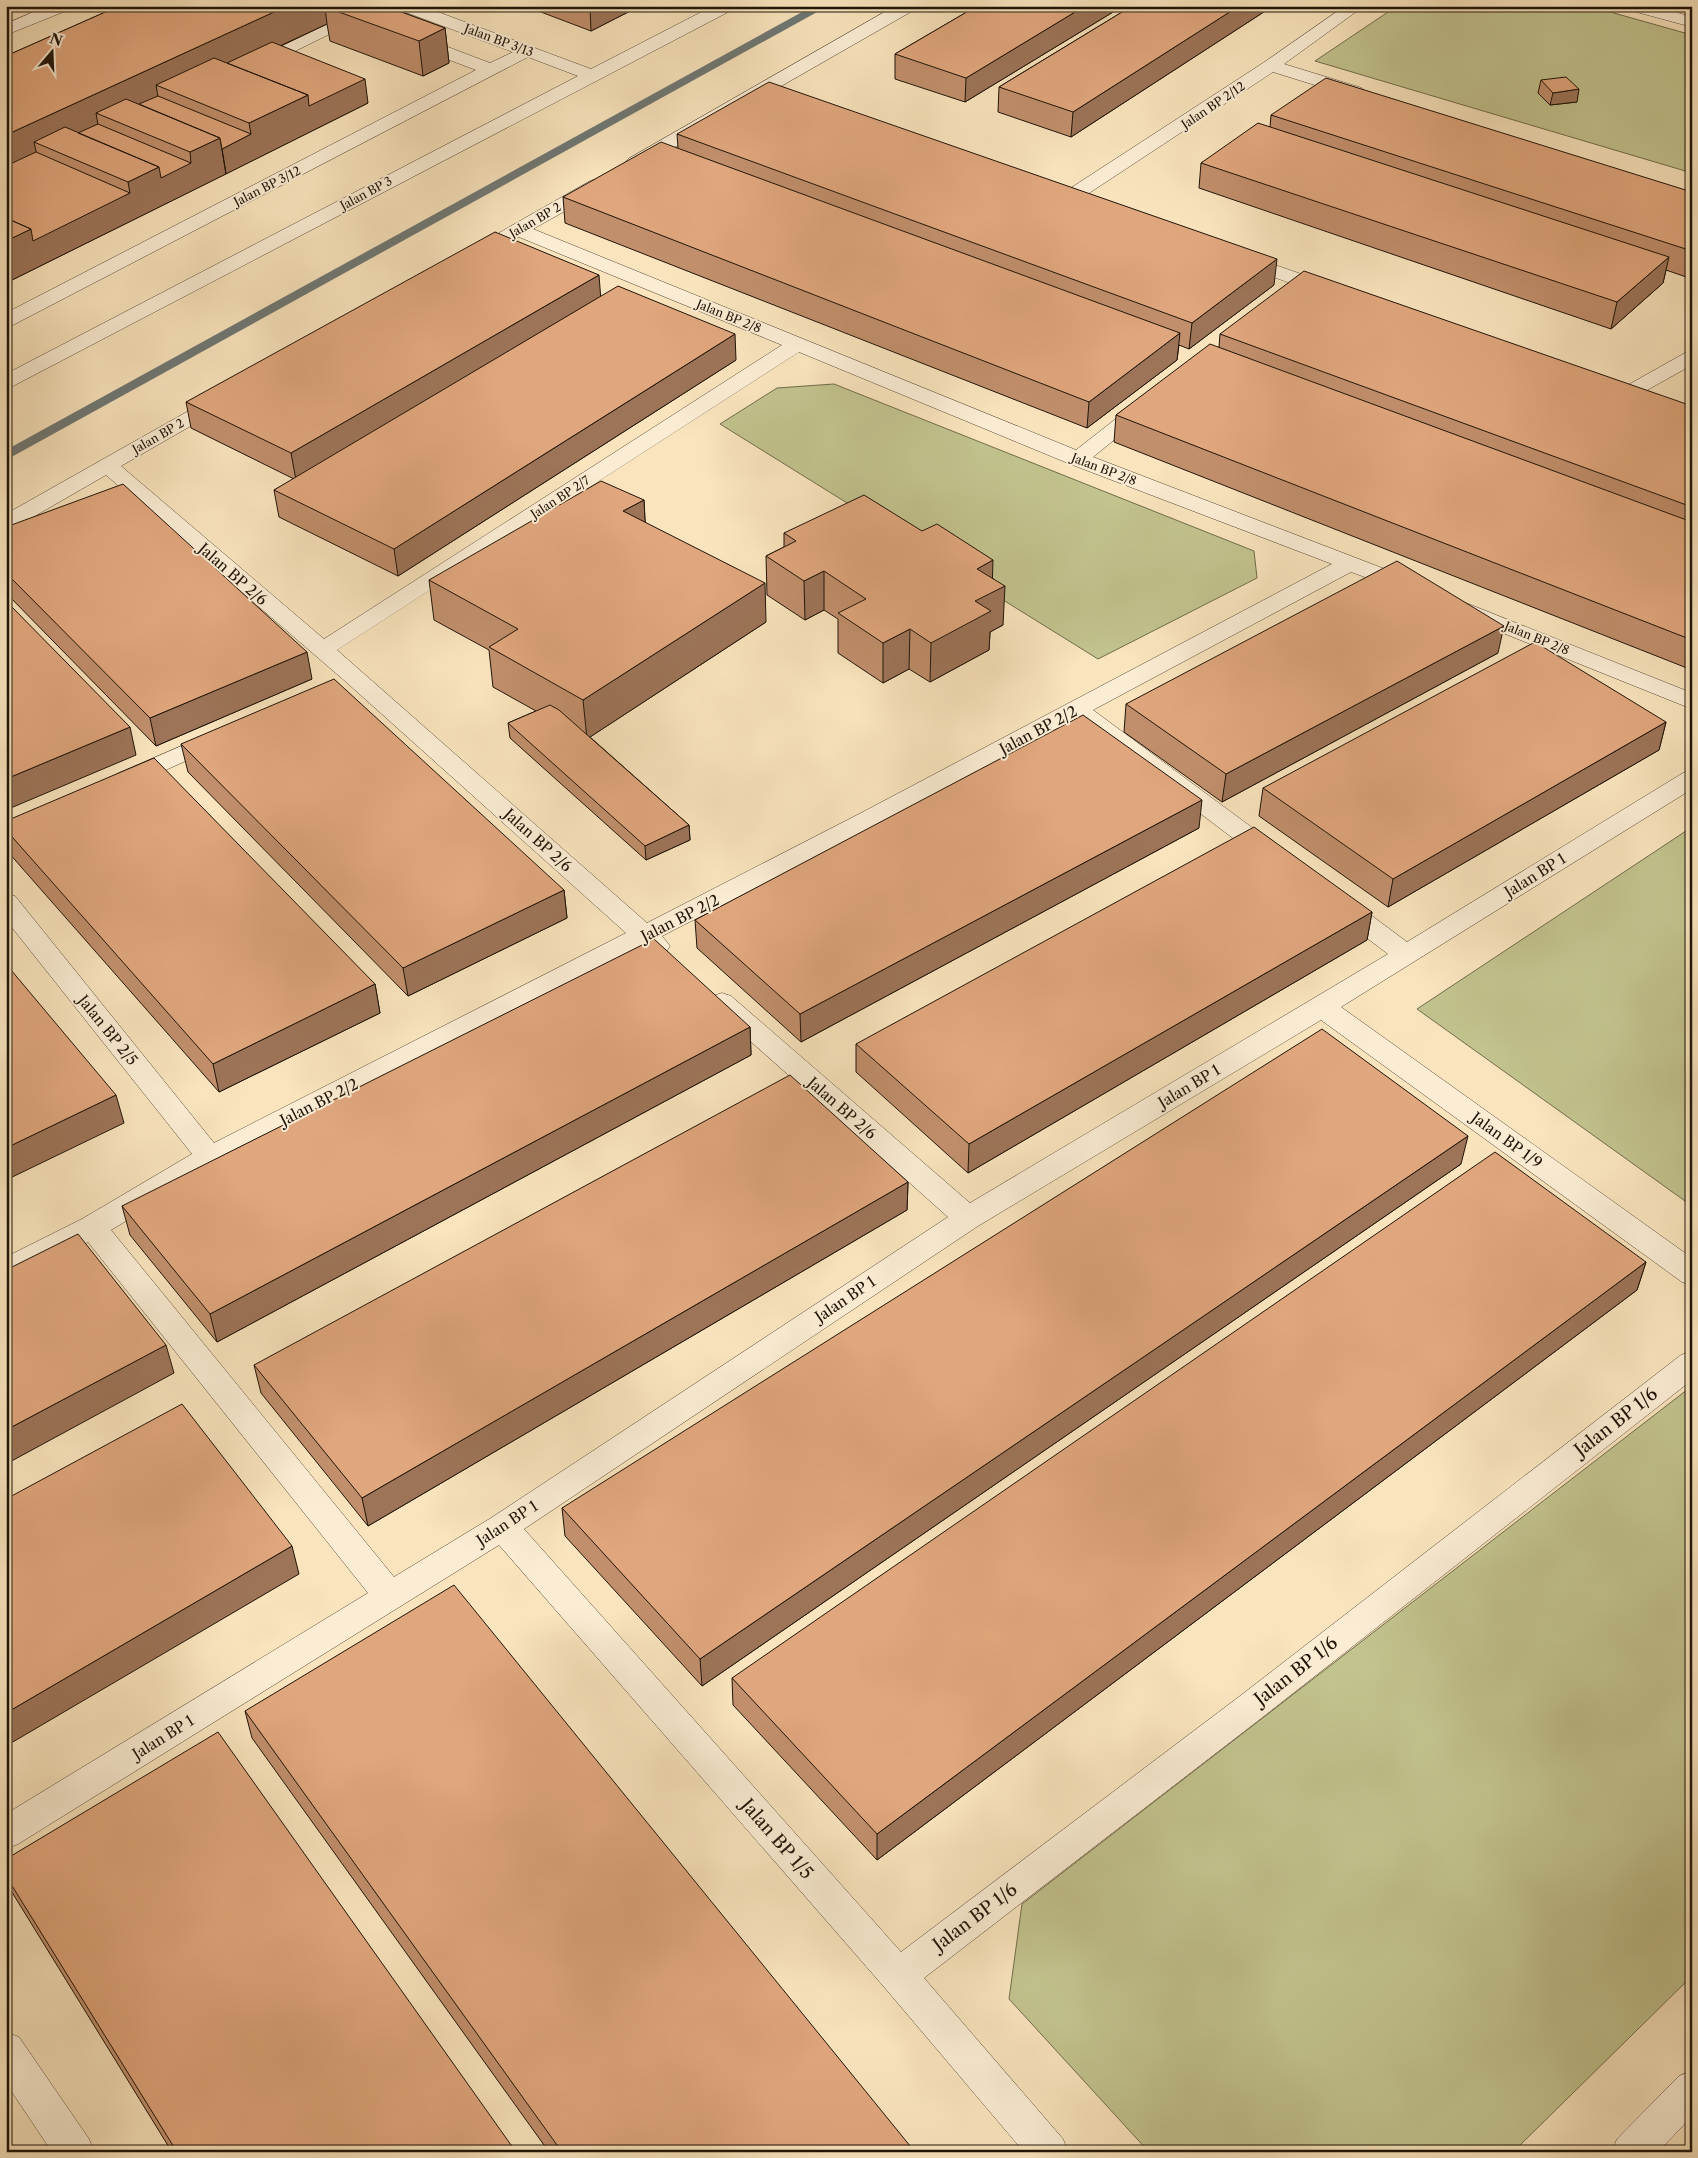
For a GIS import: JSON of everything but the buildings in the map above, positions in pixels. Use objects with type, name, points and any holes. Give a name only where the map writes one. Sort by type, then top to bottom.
[{"type":"street","points":[[6,30],[62,6]]},
{"type":"street","name":"Jalan BP 3/13","points":[[406,6],[592,75]]},
{"type":"street","name":"Jalan BP 3","points":[[6,382],[726,6]]},
{"type":"street","name":"Jalan BP 2","points":[[492,245],[908,6]]},
{"type":"street","name":"Jalan BP 2/12","points":[[1067,199],[1272,66],[1356,6]]},
{"type":"street","points":[[1635,6],[1692,22]]},
{"type":"street","points":[[332,10],[368,23]]},
{"type":"street","points":[[236,73],[350,17]]},
{"type":"street","points":[[394,33],[491,70]]},
{"type":"street","name":"Jalan BP 3/12","points":[[6,321],[528,51]]},
{"type":"street","points":[[1272,66],[1374,98]]},
{"type":"street","points":[[760,92],[778,98]]},
{"type":"street","points":[[1048,192],[1085,205]]},
{"type":"street","name":"Jalan BP 2/8","points":[[518,230],[1078,459],[1352,563],[1692,702]]},
{"type":"street","points":[[1222,253],[1296,287],[1350,297]]},
{"type":"street","name":"Jalan BP 2/7","points":[[322,650],[798,344]]},
{"type":"street","points":[[1651,402],[1617,390],[1692,357]]},
{"type":"street","name":"Jalan BP 2","points":[[6,523],[236,392]]},
{"type":"street","points":[[1078,459],[1155,397]]},
{"type":"street","name":"Jalan BP 2/6","points":[[107,466],[353,676],[675,962]]},
{"type":"street","name":"Jalan BP 2/2","points":[[6,1270],[92,1227],[210,1157],[645,936],[1352,563]]},
{"type":"street","points":[[326,688],[353,676]]},
{"type":"street","points":[[1077,709],[1293,870]]},
{"type":"street","points":[[105,789],[238,728]]},
{"type":"street","name":"Jalan BP 1","points":[[6,1833],[502,1527],[968,1218],[1322,1007],[1692,778]]},
{"type":"street","points":[[1317,888],[1405,954]]},
{"type":"street","name":"Jalan BP 2/5","points":[[6,902],[210,1157]]},
{"type":"street","name":"Jalan BP 2/6","points":[[705,988],[968,1218]]},
{"type":"street","name":"Jalan BP 1/9","points":[[1322,1007],[1692,1274]]},
{"type":"street","points":[[92,1227],[390,1596]]},
{"type":"street","name":"Jalan BP 1/6","points":[[898,1976],[1252,1706],[1692,1363]]},
{"type":"street","name":"Jalan BP 1/5","points":[[502,1527],[898,1976],[1049,2152]]},
{"type":"street","points":[[6,2050],[75,2152]]},
{"type":"street","points":[[1631,2152],[1692,2089]]},
{"type":"green space","points":[[1397,6],[1589,6],[1692,35],[1692,173],[1315,61]]},
{"type":"green space","points":[[834,384],[1254,551],[1257,578],[1098,659],[720,424],[777,388]]},
{"type":"green space","points":[[1692,827],[1692,1206],[1417,1009]]},
{"type":"green space","points":[[1692,1386],[1692,1976],[1513,2152],[1149,2152],[1009,1999],[1022,1904]]},
{"type":"waterway","points":[[6,456],[822,6]]}]
